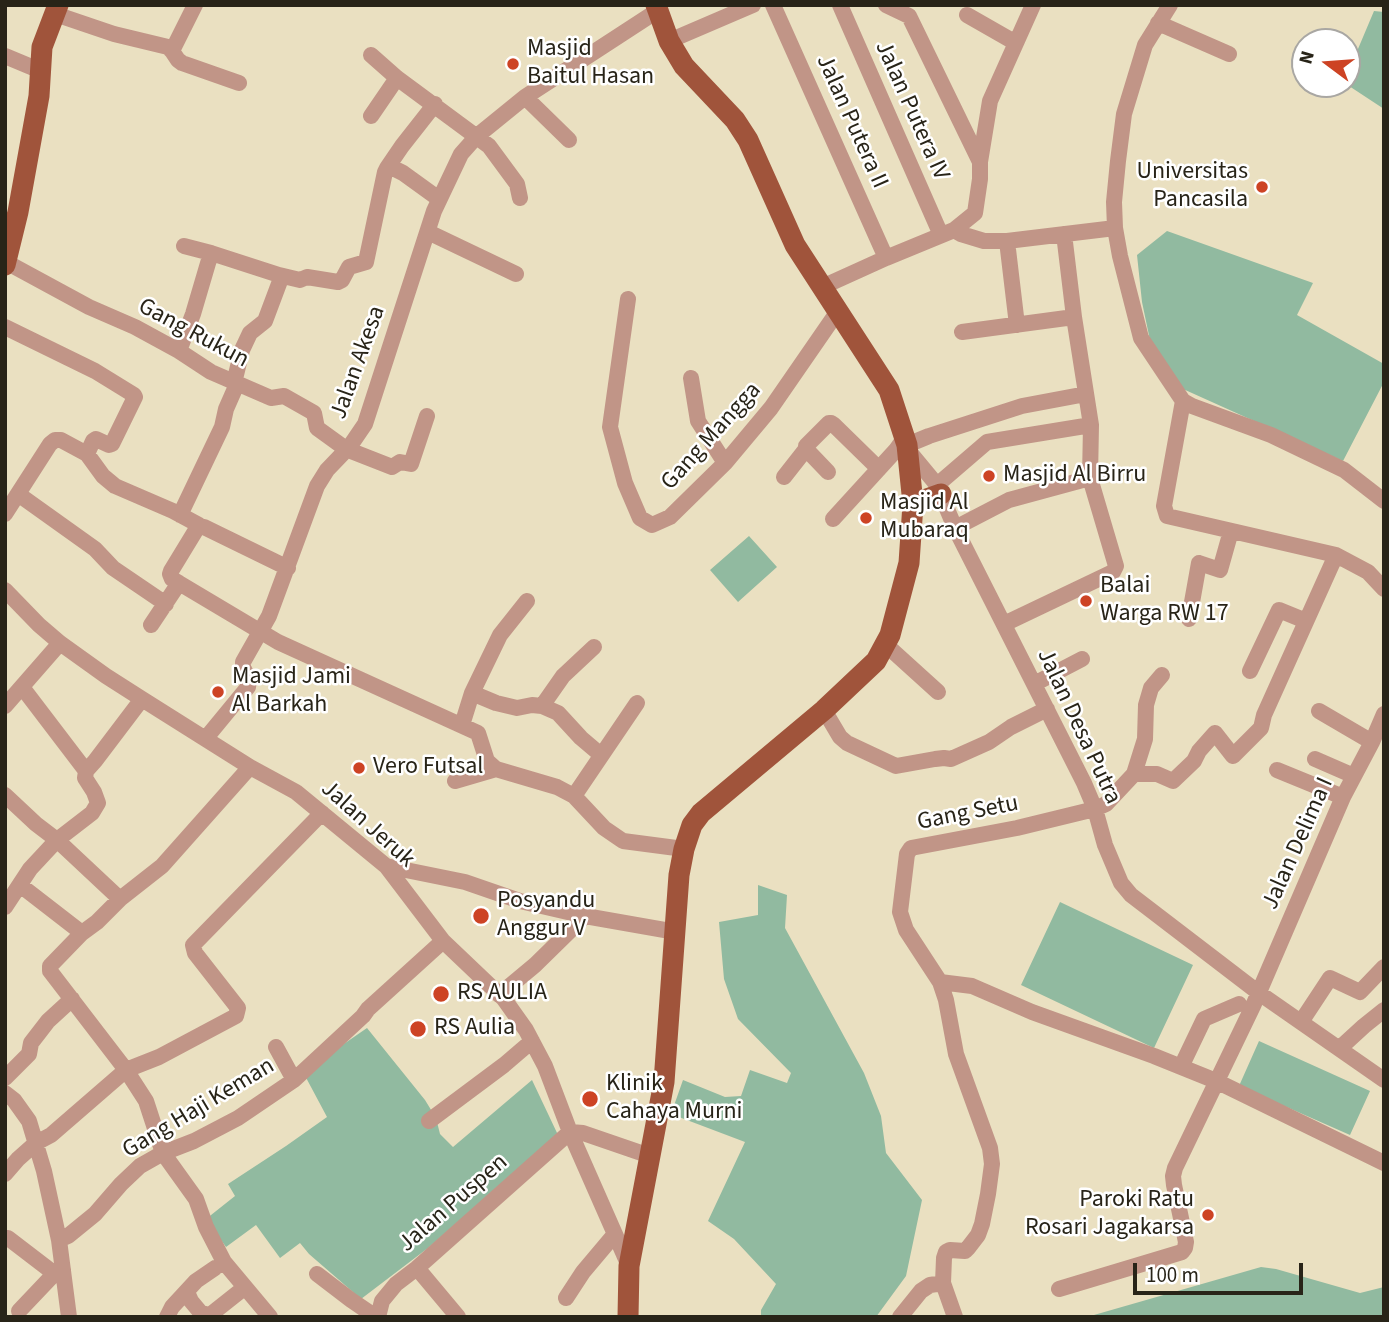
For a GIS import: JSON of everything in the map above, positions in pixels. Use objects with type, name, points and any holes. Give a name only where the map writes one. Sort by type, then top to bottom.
[{"type":"main road","points":[[628,1317],[629,1266],[664,1082],[677,893],[684,849],[692,825],[701,813],[824,710],[876,660],[890,635],[909,563],[913,499],[907,444],[889,390],[795,245],[748,140],[735,120],[684,66],[669,41],[657,8]]},
{"type":"main road","points":[[6,264],[26,174],[39,96],[42,47],[56,10]]},
{"type":"main road","points":[[913,499],[939,489]]},
{"type":"street","points":[[173,51],[195,5]]},
{"type":"street","points":[[669,41],[753,5]]},
{"type":"street","name":"Jalan Putera II","points":[[774,5],[886,258]]},
{"type":"street","name":"Jalan Putera IV","points":[[840,5],[948,232]]},
{"type":"street","points":[[822,287],[948,232],[975,213],[990,101],[1033,5]]},
{"type":"street","points":[[1170,5],[1145,45],[1124,114],[1110,229],[1121,256],[1141,338],[1183,401],[1271,435],[1344,470],[1384,501]]},
{"type":"street","name":"Jalan Akesa","points":[[206,738],[248,687],[249,680],[243,662],[270,616],[317,486],[365,424],[439,199],[461,154],[477,136],[525,97],[657,8]]},
{"type":"street","points":[[897,8],[909,16],[980,162]]},
{"type":"street","points":[[56,10],[114,34],[168,47],[182,63],[239,83]]},
{"type":"street","points":[[967,15],[1016,43]]},
{"type":"street","points":[[1158,23],[1229,54]]},
{"type":"street","points":[[5,55],[41,71]]},
{"type":"street","points":[[371,55],[397,78],[489,146],[517,184],[520,198]]},
{"type":"street","points":[[371,116],[397,78]]},
{"type":"street","points":[[525,97],[569,140]]},
{"type":"street","points":[[184,246],[300,280],[307,277],[338,282],[349,267],[366,262],[385,172],[435,104]]},
{"type":"street","points":[[387,168],[391,167],[403,173],[439,199]]},
{"type":"street","points":[[948,232],[984,241],[1110,229]]},
{"type":"street","points":[[428,232],[516,274]]},
{"type":"street","points":[[1004,624],[1113,572],[1116,566],[1090,478],[1091,425],[1064,234]]},
{"type":"street","points":[[1007,240],[1017,325]]},
{"type":"street","points":[[178,351],[193,314],[211,253]]},
{"type":"street","name":"Gang Rukun","points":[[6,264],[89,307],[135,327],[211,372],[271,398],[284,396],[314,412],[317,428],[346,449]]},
{"type":"street","points":[[180,515],[222,427],[236,383],[242,350],[250,333],[265,321],[280,281],[279,275]]},
{"type":"street","name":"Gang Mangga","points":[[628,299],[610,427],[625,483],[640,518],[652,525],[670,517],[725,463],[771,408],[838,311]]},
{"type":"street","points":[[961,332],[1074,317]]},
{"type":"street","points":[[5,327],[94,371],[135,397],[112,444],[96,439],[86,454]]},
{"type":"street","points":[[691,378],[698,421],[725,463]]},
{"type":"street","points":[[833,519],[879,469],[907,444],[1022,406],[1086,394]]},
{"type":"street","points":[[1183,401],[1164,506],[1167,516],[1336,555],[1367,572],[1384,589]]},
{"type":"street","points":[[346,449],[392,467],[400,462],[411,464],[427,416]]},
{"type":"street","points":[[784,477],[808,443],[829,423],[879,469]]},
{"type":"street","points":[[939,489],[987,442],[1091,425]]},
{"type":"street","points":[[5,514],[50,444],[61,440],[86,454],[103,476],[115,486],[199,525],[172,570],[172,579],[261,633],[478,733],[491,765]]},
{"type":"street","name":"Jalan Desa Putra","points":[[907,444],[939,489],[955,528],[1084,783],[1121,883],[1131,895],[1259,993],[1384,1080]]},
{"type":"street","points":[[806,449],[828,472]]},
{"type":"street","points":[[955,528],[1009,500],[1090,478]]},
{"type":"street","points":[[18,494],[95,549],[113,568],[166,604]]},
{"type":"street","points":[[204,527],[288,568]]},
{"type":"street","points":[[1189,619],[1199,563],[1220,569],[1231,531]]},
{"type":"street","points":[[1134,774],[1157,774],[1173,781],[1194,761],[1215,733],[1233,756],[1261,728],[1264,715],[1336,555]]},
{"type":"street","points":[[151,625],[179,583]]},
{"type":"street","name":"Jalan Jeruk","points":[[5,590],[60,643],[142,699],[250,767],[296,792],[386,866],[443,941],[518,1017],[545,1066],[570,1132],[629,1266]]},
{"type":"street","points":[[462,724],[472,693],[500,635],[527,601]]},
{"type":"street","points":[[1250,671],[1279,610],[1306,621]]},
{"type":"street","points":[[5,706],[60,643]]},
{"type":"street","points":[[885,644],[937,692]]},
{"type":"street","points":[[541,706],[563,676],[594,647]]},
{"type":"street","points":[[1034,684],[1083,659]]},
{"type":"street","points":[[1094,805],[1106,804],[1134,774],[1144,739],[1146,705],[1151,688],[1161,675]]},
{"type":"street","points":[[22,687],[86,771]]},
{"type":"street","points":[[472,693],[488,701],[517,708],[541,706],[558,713],[601,755]]},
{"type":"street","points":[[5,907],[30,869],[57,840],[92,813],[98,803],[85,778],[86,771],[142,699]]},
{"type":"street","points":[[574,796],[637,703]]},
{"type":"street","points":[[824,710],[840,737],[847,743],[896,766],[951,759],[989,742],[1011,727],[1047,709]]},
{"type":"street","points":[[1319,711],[1373,750]]},
{"type":"street","name":"Jalan Delima I","points":[[1059,1289],[1182,1252],[1185,1248],[1173,1176],[1259,993],[1343,797],[1373,750],[1384,714]]},
{"type":"street","points":[[1315,759],[1354,776]]},
{"type":"street","points":[[455,780],[491,765],[557,787],[574,796],[604,828],[623,841],[684,849]]},
{"type":"street","points":[[250,767],[162,866],[82,933],[50,966],[50,971],[126,1070],[146,1101],[163,1153],[196,1199],[206,1227],[224,1262],[271,1317]]},
{"type":"street","points":[[1277,770],[1343,797]]},
{"type":"street","points":[[5,795],[120,899]]},
{"type":"street","name":"Gang Setu","points":[[940,982],[906,930],[900,912],[907,854],[911,848],[1017,828],[1094,805]]},
{"type":"street","points":[[5,1174],[36,1143],[51,1135],[126,1070],[159,1057],[236,1016],[238,1009],[195,953],[193,945],[322,813]]},
{"type":"street","points":[[386,866],[465,882],[520,901],[585,916],[676,932]]},
{"type":"street","points":[[20,885],[82,933]]},
{"type":"street","points":[[499,995],[535,965],[585,916]]},
{"type":"street","name":"Gang Haji Keman","points":[[58,1240],[68,1236],[95,1214],[140,1166],[238,1118],[294,1080],[443,941]]},
{"type":"street","points":[[1301,1022],[1330,978],[1360,992],[1384,967]]},
{"type":"street","points":[[955,1317],[940,1284],[944,1258],[950,1250],[965,1251],[978,1235],[992,1164],[990,1148],[956,1054],[940,982],[972,986],[1032,1012],[1216,1081],[1384,1163]]},
{"type":"street","points":[[5,1078],[29,1054],[31,1042],[47,1021],[72,999]]},
{"type":"street","points":[[1181,1067],[1204,1019],[1239,1004]]},
{"type":"street","points":[[1340,1048],[1384,1010]]},
{"type":"street","points":[[429,1121],[532,1041]]},
{"type":"street","points":[[276,1046],[294,1080]]},
{"type":"street","points":[[5,1093],[29,1121],[36,1143],[51,1199],[58,1240],[59,1272],[69,1317]]},
{"type":"street","points":[[570,1132],[583,1133],[650,1156]]},
{"type":"street","name":"Jalan Puspen","points":[[377,1317],[382,1301],[396,1284],[570,1132]]},
{"type":"street","points":[[566,1298],[583,1272],[615,1234]]},
{"type":"street","points":[[8,1238],[59,1272]]},
{"type":"street","points":[[167,1317],[172,1307],[196,1281],[215,1268]]},
{"type":"street","points":[[417,1268],[458,1317]]},
{"type":"street","points":[[19,1311],[59,1272]]},
{"type":"street","points":[[317,1274],[377,1317]]},
{"type":"street","points":[[900,1317],[921,1291],[930,1285],[940,1284]]},
{"type":"street","points":[[187,1292],[201,1313],[210,1315],[246,1289]]},
{"type":"green space","points":[[1374,11],[1384,12],[1384,109],[1361,94],[1361,42]]},
{"type":"green space","points":[[1167,231],[1313,283],[1297,315],[1384,364],[1384,382],[1343,461],[1183,389],[1151,345],[1142,302],[1137,255]]},
{"type":"green space","points":[[749,536],[777,567],[738,602],[710,570]]},
{"type":"green space","points":[[758,885],[787,895],[785,928],[864,1073],[881,1116],[886,1153],[922,1200],[906,1276],[876,1317],[761,1317],[761,1310],[776,1284],[734,1239],[708,1221],[745,1142],[671,1114],[683,1080],[725,1097],[741,1096],[750,1070],[787,1083],[791,1073],[738,1019],[724,979],[719,922],[758,915]]},
{"type":"green space","points":[[1060,902],[1193,965],[1154,1048],[1021,985]]},
{"type":"green space","points":[[367,1028],[425,1100],[436,1118],[440,1134],[453,1147],[532,1080],[558,1135],[428,1248],[361,1299],[300,1243],[280,1258],[256,1225],[226,1247],[206,1219],[235,1196],[228,1184],[327,1117],[303,1072]]},
{"type":"green space","points":[[1259,1041],[1370,1091],[1350,1135],[1239,1086]]},
{"type":"green space","points":[[1261,1267],[1360,1293],[1384,1287],[1384,1317],[1087,1317]]},
{"type":"place","name":"Masjid Baitul Hasan","points":[[513,64]]},
{"type":"place","name":"Universitas Pancasila","points":[[1262,187]]},
{"type":"place","name":"Masjid Al Birru","points":[[989,476]]},
{"type":"place","name":"Masjid Al Mubaraq","points":[[866,518]]},
{"type":"place","name":"Balai Warga RW 17","points":[[1086,601]]},
{"type":"place","name":"Masjid Jami Al Barkah","points":[[218,692]]},
{"type":"place","name":"Vero Futsal","points":[[359,768]]},
{"type":"place","name":"Posyandu Anggur V","points":[[481,916]]},
{"type":"place","name":"RS AULIA","points":[[441,994]]},
{"type":"place","name":"RS Aulia","points":[[418,1029]]},
{"type":"place","name":"Klinik Cahaya Murni","points":[[590,1099]]},
{"type":"place","name":"Paroki Ratu Rosari Jagakarsa","points":[[1208,1215]]}]
